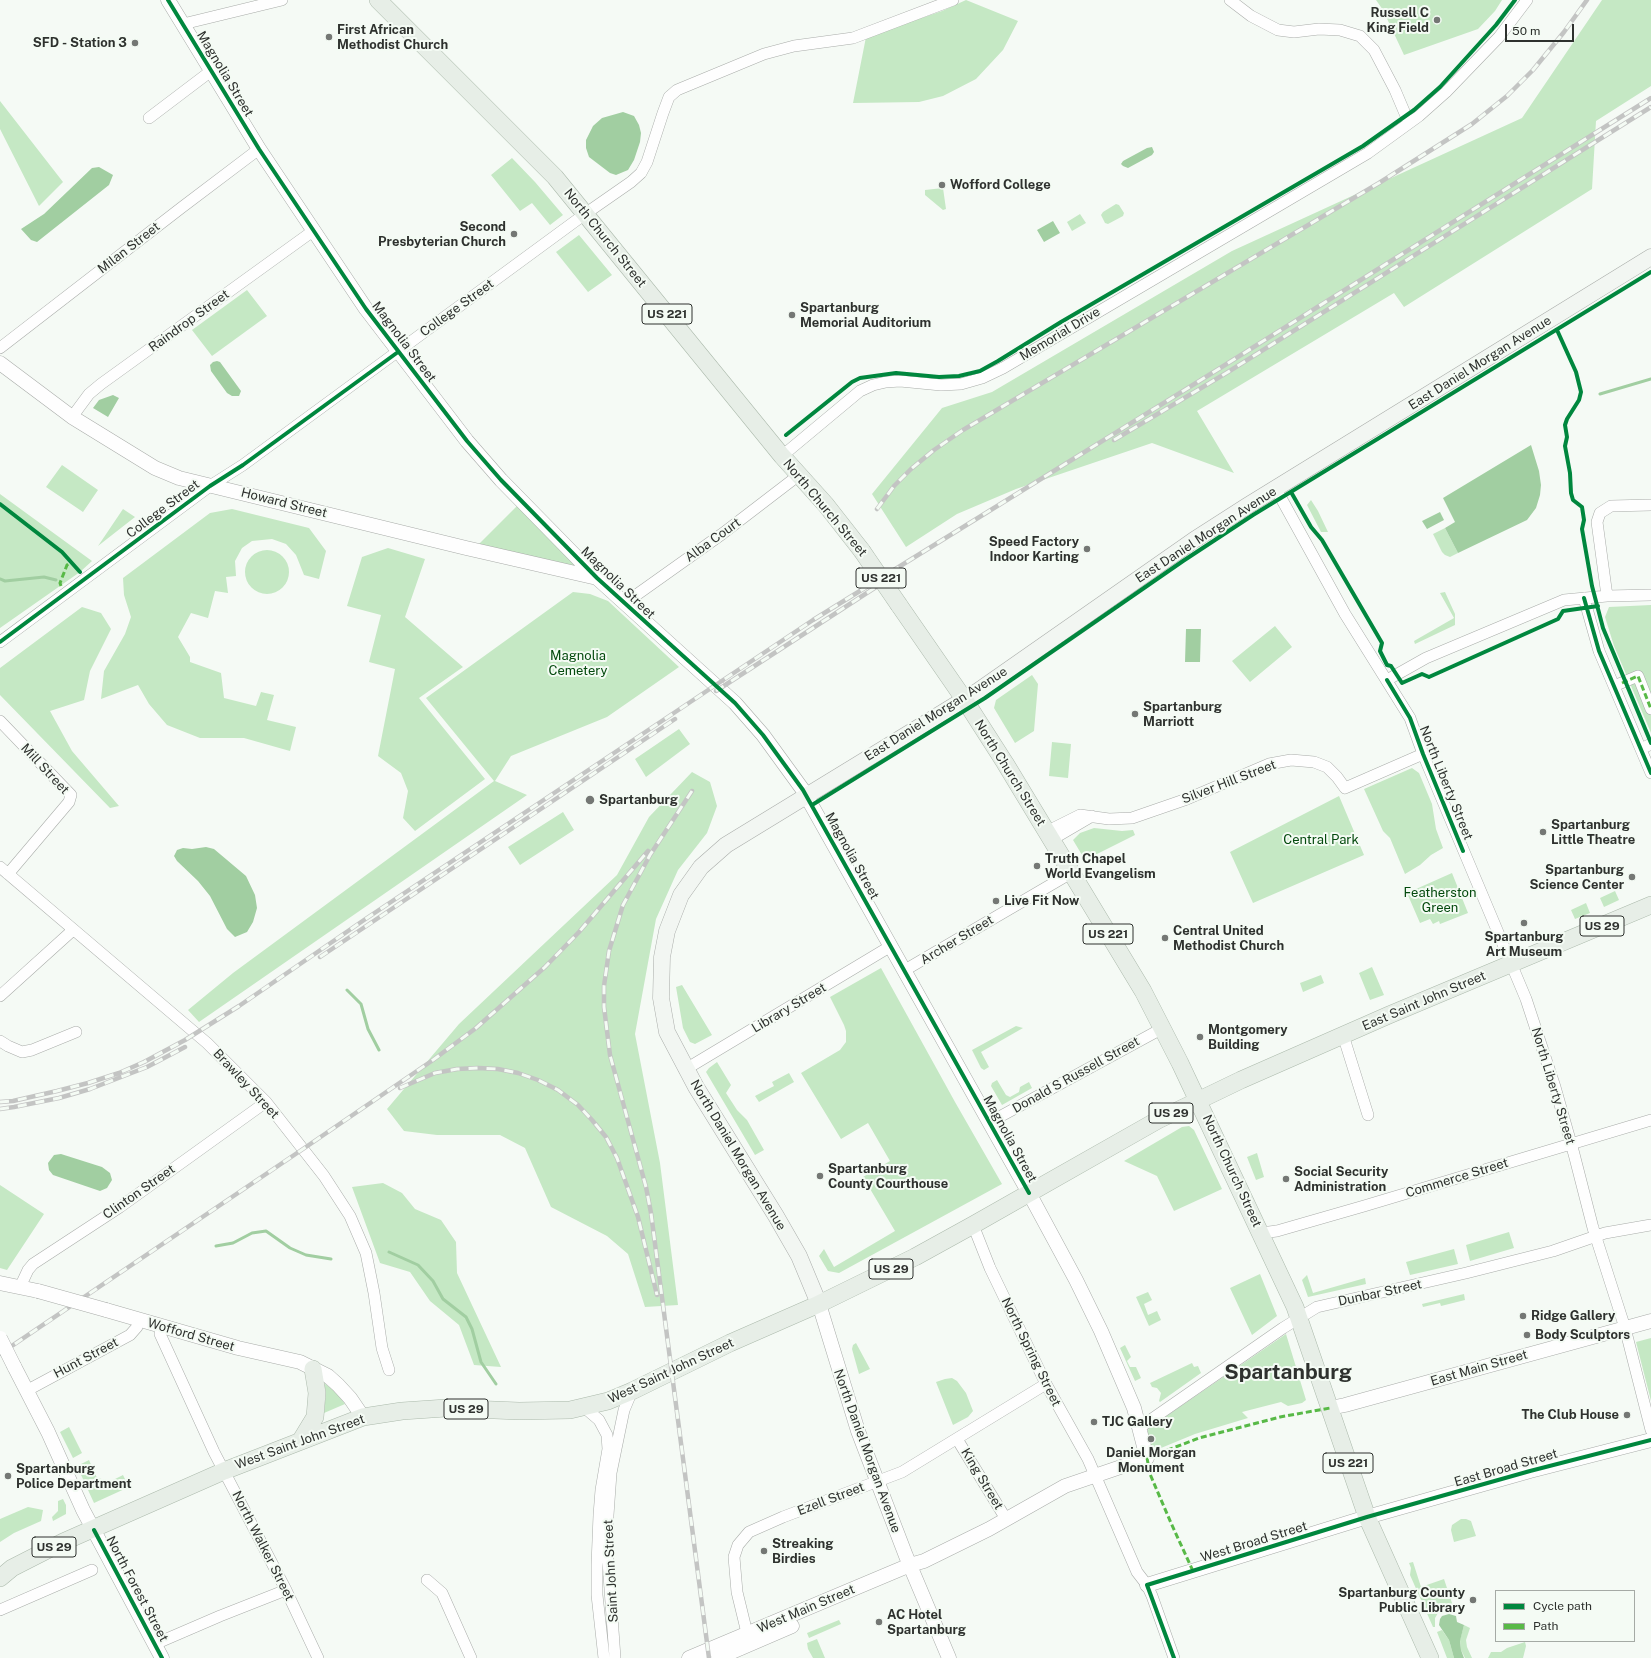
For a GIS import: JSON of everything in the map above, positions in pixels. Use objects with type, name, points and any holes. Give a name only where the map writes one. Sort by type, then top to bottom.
[{"type":"main road","name":"North Church Street","points":[[378,0],[567,191],[782,456],[826,505],[862,551],[964,699],[1005,763],[1129,968],[1163,1028],[1199,1100],[1299,1318],[1330,1408]]},
{"type":"main road","name":"East Daniel Morgan Avenue","points":[[807,796],[964,699],[1194,540],[1651,257]]},
{"type":"main road","name":"North Daniel Morgan Avenue","points":[[807,796],[726,846],[701,867],[681,894],[667,931],[662,957],[661,993],[667,1032],[686,1069],[799,1256],[819,1304]]},
{"type":"main road","name":"East Saint John Street","points":[[1199,1100],[1343,1035],[1651,905]]},
{"type":"main road","name":"West Saint John Street","points":[[0,1578],[12,1568],[63,1542],[94,1530],[224,1471],[363,1417],[402,1411],[446,1408],[519,1411],[570,1410],[585,1408],[608,1401],[632,1391],[730,1343],[819,1304],[915,1257],[1158,1120],[1199,1100]]},
{"type":"main road","points":[[301,1440],[315,1417],[317,1392],[313,1368]]},
{"type":"main road","name":"US 221","points":[[1330,1408],[1367,1517],[1430,1658]]},
{"type":"street","name":"Magnolia Street","points":[[168,0],[259,149],[313,231],[366,309],[467,441],[501,480],[597,578],[741,709],[763,735],[807,796],[1030,1193],[1076,1280],[1101,1331],[1134,1408],[1147,1458]]},
{"type":"street","points":[[183,24],[282,0]]},
{"type":"street","name":"College Street","points":[[0,642],[210,486],[243,465],[585,214],[631,182],[641,173],[647,162],[669,97],[677,90],[764,54],[794,46],[853,38],[953,0]]},
{"type":"street","points":[[1230,0],[1251,16],[1278,30],[1294,32],[1319,29],[1340,30],[1360,36],[1374,50],[1395,90],[1409,123]]},
{"type":"street","name":"Memorial Drive","points":[[782,456],[860,391],[873,385],[900,381],[942,385],[962,384],[982,378],[1003,368],[1368,153],[1409,123],[1446,92],[1474,65],[1499,37],[1527,0]]},
{"type":"street","points":[[149,118],[211,71]]},
{"type":"street","name":"Milan Street","points":[[0,348],[259,149]]},
{"type":"street","name":"Raindrop Street","points":[[72,417],[89,394],[101,384],[313,231]]},
{"type":"street","name":"Howard Street","points":[[0,363],[72,417],[155,468],[178,478],[597,578]]},
{"type":"street","name":"Alba Court","points":[[625,603],[719,536],[799,475]]},
{"type":"street","name":"North Liberty Street","points":[[1276,489],[1345,614],[1410,718],[1422,754],[1526,999],[1571,1143],[1596,1236],[1625,1328],[1651,1430]]},
{"type":"street","points":[[1606,596],[1597,522],[1600,513],[1611,506],[1651,505]]},
{"type":"street","points":[[1387,680],[1426,658],[1564,600],[1606,596],[1651,595]]},
{"type":"street","points":[[1584,598],[1599,651],[1614,686],[1646,746],[1651,773]]},
{"type":"street","points":[[1614,686],[1638,676],[1651,709]]},
{"type":"street","name":"Mill Street","points":[[0,721],[71,795],[69,802],[4,870]]},
{"type":"street","name":"Silver Hill Street","points":[[1049,836],[1080,814],[1110,820],[1132,818],[1187,798],[1269,764],[1291,760],[1314,762],[1327,767],[1345,788],[1422,754]]},
{"type":"street","points":[[1049,836],[1092,816]]},
{"type":"street","name":"Brawley Street","points":[[4,870],[202,1038],[238,1072],[266,1102],[334,1189],[356,1230],[366,1253],[371,1274],[382,1348],[389,1370]]},
{"type":"street","name":"Archer Street","points":[[905,970],[1071,873]]},
{"type":"street","points":[[0,996],[73,930]]},
{"type":"street","name":"Library Street","points":[[686,1069],[891,946]]},
{"type":"street","name":"Donald S Russell Street","points":[[990,1122],[1163,1028]]},
{"type":"street","points":[[0,1040],[8,1046],[22,1052],[32,1050],[76,1032]]},
{"type":"street","points":[[1343,1035],[1368,1115]]},
{"type":"street","name":"Clinton Street","points":[[20,1287],[28,1270],[33,1264],[120,1207],[266,1102]]},
{"type":"street","name":"Commerce Street","points":[[1261,1233],[1277,1232],[1651,1120]]},
{"type":"street","name":"North Spring Street","points":[[973,1225],[990,1268],[1046,1384],[1088,1459],[1137,1572],[1147,1585],[1174,1658]]},
{"type":"street","name":"Dunbar Street","points":[[1139,1428],[1299,1318],[1323,1305],[1516,1261],[1553,1251],[1596,1236],[1651,1225]]},
{"type":"street","name":"Wofford Street","points":[[0,1283],[38,1291],[238,1348],[300,1362],[328,1376],[338,1384],[363,1417]]},
{"type":"street","name":"North Daniel Morgan Avenue","points":[[819,1304],[858,1431],[911,1568],[949,1658]]},
{"type":"street","name":"Hunt Street","points":[[26,1391],[130,1335],[137,1328],[139,1320]]},
{"type":"street","name":"East Main Street","points":[[1330,1408],[1651,1321]]},
{"type":"street","name":"North Walker Street","points":[[161,1326],[160,1334],[224,1471],[235,1489],[286,1590],[318,1658]]},
{"type":"street","name":"North Forest Street","points":[[0,1338],[94,1530],[162,1658]]},
{"type":"street","name":"Ezell Street","points":[[748,1633],[737,1592],[734,1557],[738,1545],[743,1538],[756,1528],[902,1472],[1046,1384]]},
{"type":"street","name":"Saint John Street","points":[[615,1658],[607,1547],[608,1515],[612,1473],[624,1410],[632,1391]]},
{"type":"street","name":"Saint John Street","points":[[585,1408],[599,1420],[607,1435],[608,1449],[601,1490],[597,1558],[597,1595],[604,1658]]},
{"type":"street","name":"King Street","points":[[957,1438],[1006,1519]]},
{"type":"street","name":"East Broad Street","points":[[1367,1517],[1530,1471],[1651,1440]]},
{"type":"street","name":"West Main Street","points":[[718,1658],[733,1655],[911,1568],[1006,1519],[1065,1486],[1147,1458]]},
{"type":"street","name":"West Broad Street","points":[[1147,1585],[1367,1517]]},
{"type":"street","name":"West Main Street","points":[[689,1658],[911,1568]]},
{"type":"street","points":[[0,1610],[92,1570]]},
{"type":"street","points":[[427,1580],[442,1593],[471,1658]]},
{"type":"street","points":[[155,1644],[286,1590]]},
{"type":"green space","points":[[966,0],[1018,21],[1003,50],[976,79],[943,96],[919,102],[853,103],[866,37],[942,11]]},
{"type":"green space","name":"Russell C King Field","points":[[1376,0],[1502,0],[1495,11],[1478,29],[1404,55],[1383,10]]},
{"type":"green space","points":[[1602,0],[1651,0],[1651,86],[1596,121],[1592,189],[1404,307],[1394,293],[1197,411],[1234,473],[1152,443],[1016,489],[957,514],[906,547],[872,494],[942,408],[992,392],[1232,251],[1522,118]]},
{"type":"green space","points":[[0,101],[63,182],[39,206],[0,129]]},
{"type":"green space","points":[[512,158],[563,215],[550,225],[532,203],[520,211],[491,175]]},
{"type":"green space","points":[[943,188],[946,209],[943,210],[925,195],[925,190]]},
{"type":"green space","points":[[1116,204],[1119,205],[1124,213],[1123,216],[1108,224],[1105,223],[1101,215],[1103,212]]},
{"type":"green space","points":[[1080,214],[1086,223],[1072,231],[1067,222]]},
{"type":"green space","points":[[579,235],[612,275],[588,292],[556,252]]},
{"type":"green space","points":[[247,290],[267,316],[212,356],[192,330]]},
{"type":"green space","points":[[62,465],[98,490],[83,512],[46,487]]},
{"type":"green space","points":[[0,494],[92,561],[80,572],[0,628]]},
{"type":"green space","points":[[1311,500],[1328,532],[1321,532],[1307,505]]},
{"type":"green space","points":[[522,501],[597,578],[473,550]]},
{"type":"green space","points":[[123,509],[135,517],[98,546]]},
{"type":"green space","points":[[232,509],[309,528],[326,551],[319,579],[304,575],[296,555],[286,544],[272,539],[252,541],[242,548],[235,561],[236,576],[226,577],[228,593],[215,591],[208,618],[191,613],[178,637],[190,657],[190,662],[221,673],[224,698],[256,706],[261,692],[274,695],[267,720],[296,727],[290,751],[244,738],[200,738],[167,725],[149,704],[138,685],[101,699],[104,671],[125,634],[131,617],[124,595],[123,578],[210,513]]},
{"type":"green space","points":[[1445,528],[1458,553],[1450,557],[1442,552],[1433,534]]},
{"type":"green space","points":[[388,548],[425,559],[405,617],[463,667],[419,698],[485,779],[415,831],[403,818],[408,791],[401,773],[378,756],[395,669],[369,662],[381,615],[347,606],[362,557]]},
{"type":"green space","points":[[263,550],[271,550],[283,556],[289,568],[289,576],[283,588],[271,594],[263,594],[251,588],[245,576],[245,568],[251,556]]},
{"type":"green space","name":"Magnolia Cemetery","points":[[573,592],[590,594],[608,601],[679,667],[607,717],[511,756],[495,781],[527,795],[199,1022],[188,1010],[233,973],[494,781],[426,698]]},
{"type":"green space","points":[[1445,592],[1455,614],[1455,625],[1415,644],[1414,641],[1454,618],[1440,593]]},
{"type":"green space","points":[[1651,605],[1651,733],[1614,646],[1605,617],[1609,607]]},
{"type":"green space","points":[[82,607],[101,613],[111,629],[90,671],[84,700],[50,711],[72,751],[119,806],[110,808],[0,695],[0,668]]},
{"type":"green space","points":[[1275,626],[1292,647],[1250,682],[1232,661]]},
{"type":"green space","points":[[1032,675],[1038,684],[1034,731],[1015,743],[994,708],[996,700]]},
{"type":"green space","points":[[679,729],[690,744],[646,777],[635,759]]},
{"type":"green space","points":[[1052,742],[1071,744],[1068,778],[1049,776]]},
{"type":"green space","points":[[1412,768],[1419,773],[1432,804],[1436,829],[1443,848],[1405,874],[1390,838],[1383,831],[1364,789]]},
{"type":"green space","points":[[692,772],[710,782],[717,806],[707,833],[678,870],[656,919],[635,1034],[660,1163],[678,1305],[645,1307],[628,1254],[607,1236],[551,1207],[525,1148],[500,1135],[437,1135],[404,1131],[387,1109],[459,1024],[617,875],[649,817]]},
{"type":"green space","name":"Central Park","points":[[1339,796],[1364,855],[1253,903],[1230,852]]},
{"type":"green space","points":[[563,812],[574,830],[520,865],[508,847]]},
{"type":"green space","points":[[1094,828],[1122,831],[1133,830],[1135,835],[1085,860],[1073,840],[1080,833]]},
{"type":"green space","name":"Featherston Green","points":[[1452,873],[1468,913],[1440,924],[1439,921],[1433,924],[1430,919],[1420,923],[1407,893]]},
{"type":"green space","points":[[1615,891],[1619,900],[1604,907],[1600,898]]},
{"type":"green space","points":[[1586,903],[1590,913],[1575,919],[1571,910]]},
{"type":"green space","points":[[1372,967],[1384,995],[1370,1000],[1359,973]]},
{"type":"green space","points":[[881,968],[1002,1184],[839,1273],[828,1271],[819,1256],[824,1249],[834,1267],[895,1231],[863,1177],[890,1161],[868,1123],[841,1139],[801,1073],[840,1050],[846,1042],[846,1031],[844,1025],[830,997]]},
{"type":"green space","points":[[1321,975],[1324,983],[1303,992],[1300,983]]},
{"type":"green space","points":[[682,985],[712,1035],[695,1044],[690,1042],[683,1028],[676,987]]},
{"type":"green space","points":[[1016,1026],[1023,1028],[981,1052],[989,1067],[984,1070],[981,1068],[972,1050]]},
{"type":"green space","points":[[717,1062],[731,1085],[726,1093],[737,1110],[747,1120],[764,1150],[755,1155],[706,1072]]},
{"type":"green space","points":[[789,1073],[794,1082],[759,1102],[755,1096],[774,1086],[772,1082]]},
{"type":"green space","points":[[997,1080],[1006,1095],[1010,1097],[1019,1092],[1020,1087],[1029,1082],[1032,1088],[1002,1105],[991,1086],[992,1083]]},
{"type":"green space","points":[[1189,1126],[1194,1130],[1222,1189],[1174,1211],[1157,1176],[1124,1161],[1182,1127]]},
{"type":"green space","points":[[1257,1153],[1264,1177],[1256,1180],[1247,1157]]},
{"type":"green space","points":[[383,1183],[402,1193],[415,1209],[441,1220],[456,1242],[457,1273],[501,1367],[474,1365],[459,1325],[430,1301],[410,1272],[380,1263],[352,1187]]},
{"type":"green space","points":[[0,1185],[44,1214],[7,1270],[0,1268]]},
{"type":"green space","points":[[1509,1232],[1514,1248],[1470,1261],[1466,1245]]},
{"type":"green space","points":[[1454,1249],[1458,1264],[1410,1275],[1406,1262]]},
{"type":"green space","points":[[1260,1274],[1277,1316],[1252,1335],[1230,1288]]},
{"type":"green space","points":[[1307,1275],[1313,1293],[1365,1278],[1366,1284],[1308,1297],[1302,1280]]},
{"type":"green space","points":[[1148,1292],[1152,1300],[1144,1304],[1148,1315],[1157,1311],[1161,1320],[1149,1326],[1136,1297]]},
{"type":"green space","points":[[1464,1294],[1465,1300],[1441,1306],[1440,1303],[1423,1307],[1422,1304]]},
{"type":"green space","points":[[1286,1334],[1306,1400],[1302,1403],[1288,1406],[1281,1402],[1242,1412],[1248,1418],[1195,1434],[1161,1448],[1155,1448],[1150,1445],[1145,1436],[1149,1428]]},
{"type":"green space","points":[[1651,1338],[1651,1401],[1636,1342]]},
{"type":"green space","points":[[856,1343],[870,1369],[859,1374],[852,1349],[853,1345]]},
{"type":"green space","points":[[1125,1345],[1131,1357],[1127,1361],[1130,1367],[1136,1367],[1141,1378],[1135,1381],[1120,1348]]},
{"type":"green space","points":[[1192,1363],[1194,1367],[1198,1366],[1201,1373],[1160,1402],[1161,1393],[1157,1388],[1152,1387],[1150,1383]]},
{"type":"green space","points":[[952,1378],[957,1381],[966,1393],[973,1411],[968,1417],[953,1425],[936,1382]]},
{"type":"green space","points":[[324,1383],[336,1392],[345,1404],[324,1413],[326,1393]]},
{"type":"green space","points":[[69,1427],[82,1453],[73,1458],[60,1432]]},
{"type":"green space","points":[[89,1460],[97,1478],[111,1481],[123,1475],[129,1487],[94,1503],[77,1466]]},
{"type":"green space","points":[[63,1499],[66,1505],[66,1514],[53,1521],[52,1517],[58,1511],[58,1501]]},
{"type":"green space","points":[[28,1507],[43,1510],[41,1521],[14,1533],[0,1542],[0,1519]]},
{"type":"green space","points":[[1461,1519],[1471,1521],[1476,1536],[1454,1542],[1451,1530],[1452,1525]]},
{"type":"green space","points":[[1413,1562],[1421,1587],[1444,1579],[1454,1609],[1443,1609],[1438,1613],[1435,1618],[1435,1627],[1433,1627],[1410,1575],[1411,1568],[1409,1563]]},
{"type":"green space","points":[[839,1620],[841,1624],[809,1638],[807,1633]]},
{"type":"green space","points":[[1464,1625],[1470,1628],[1466,1640],[1467,1647],[1472,1658],[1465,1658],[1461,1650],[1460,1640]]},
{"type":"green space","points":[[1442,1630],[1449,1640],[1454,1658],[1447,1658],[1437,1632]]},
{"type":"green space","points":[[817,1639],[825,1658],[813,1658],[808,1649],[807,1643]]},
{"type":"green space","points":[[1525,1642],[1526,1646],[1523,1658],[1488,1658],[1491,1652],[1501,1652],[1507,1648]]},
{"type":"shaded area","points":[[623,112],[634,116],[641,133],[640,142],[634,160],[628,170],[616,175],[610,173],[589,157],[586,148],[586,140],[593,126],[602,118]]},
{"type":"shaded area","points":[[1152,147],[1154,152],[1152,155],[1128,168],[1121,164],[1123,161],[1147,148]]},
{"type":"shaded area","points":[[99,167],[113,175],[109,185],[37,242],[31,240],[21,229],[44,214],[92,168]]},
{"type":"shaded area","points":[[1053,221],[1060,233],[1044,242],[1037,230]]},
{"type":"shaded area","points":[[217,361],[220,362],[241,391],[239,396],[232,396],[227,393],[211,371],[210,365]]},
{"type":"shaded area","points":[[113,395],[119,398],[108,417],[93,408],[99,400]]},
{"type":"shaded area","points":[[1531,445],[1539,471],[1541,485],[1536,508],[1527,520],[1458,553],[1445,528],[1455,522],[1443,498]]},
{"type":"shaded area","points":[[1440,512],[1444,520],[1427,529],[1422,521]]},
{"type":"shaded area","points":[[1186,629],[1201,629],[1200,662],[1185,662]]},
{"type":"shaded area","points":[[206,847],[214,849],[246,876],[255,895],[257,908],[253,922],[247,932],[235,937],[227,929],[210,896],[174,856],[177,850],[183,848],[192,849]]},
{"type":"shaded area","points":[[61,1154],[102,1167],[110,1173],[112,1180],[107,1188],[100,1191],[53,1175],[49,1170],[48,1163],[54,1155]]},
{"type":"shaded area","points":[[1449,1614],[1456,1616],[1457,1622],[1464,1625],[1460,1641],[1464,1658],[1454,1658],[1449,1640],[1439,1625],[1442,1616]]},
{"type":"waterway","points":[[1600,394],[1651,379]]},
{"type":"waterway","points":[[0,579],[5,581],[44,577],[56,580]]},
{"type":"waterway","points":[[347,990],[361,1004],[368,1029],[379,1050]]},
{"type":"waterway","points":[[216,1246],[233,1243],[252,1233],[266,1231],[290,1248],[306,1255],[331,1259]]},
{"type":"waterway","points":[[389,1252],[418,1265],[433,1281],[443,1299],[466,1317],[472,1329],[481,1362],[496,1384]]},
{"type":"railway","points":[[877,509],[894,486],[911,469],[934,450],[963,430],[1379,183],[1472,124],[1507,96],[1533,70],[1564,32],[1587,0]]},
{"type":"railway","points":[[0,1102],[13,1101],[57,1091],[119,1073],[144,1062],[185,1040],[239,1006],[364,920],[813,620],[1217,370],[1651,98]]},
{"type":"railway","points":[[1114,440],[1228,372],[1651,107]]},
{"type":"railway","points":[[716,691],[876,587]]},
{"type":"railway","points":[[320,957],[675,719]]},
{"type":"railway","points":[[692,791],[650,855],[623,905],[609,951],[604,986],[604,1007],[610,1055],[646,1187],[651,1213],[709,1658]]},
{"type":"railway","points":[[0,1354],[433,1060],[476,1028],[545,967],[579,932],[648,851]]},
{"type":"railway","points":[[0,1109],[59,1098],[90,1089],[147,1067],[185,1047]]},
{"type":"railway","points":[[400,1088],[435,1073],[457,1069],[498,1069],[518,1073],[538,1080],[558,1090],[578,1105],[606,1137],[617,1158],[638,1217],[657,1295]]},
{"type":"marked path","points":[[61,586],[60,583],[67,565],[71,562]]},
{"type":"marked path","points":[[1622,683],[1638,676],[1651,709]]},
{"type":"marked path","points":[[1193,1571],[1150,1474],[1147,1458],[1199,1438],[1280,1417],[1330,1408]]},
{"type":"cycle path","points":[[168,0],[259,149],[366,309],[467,441],[501,480],[597,578],[735,703],[763,735],[803,790],[1029,1193]]},
{"type":"cycle path","points":[[786,435],[852,382],[860,378],[896,373],[939,377],[959,376],[980,371],[1061,322],[1363,146],[1414,110],[1440,87],[1496,25],[1515,0]]},
{"type":"cycle path","points":[[812,805],[985,698],[1183,561],[1253,515],[1651,272]]},
{"type":"cycle path","points":[[1557,330],[1576,372],[1581,392],[1579,400],[1565,425],[1567,437],[1565,446],[1570,473],[1571,493],[1573,500],[1582,507],[1584,520],[1582,529],[1592,586],[1603,628],[1651,743]]},
{"type":"cycle path","points":[[0,642],[210,486],[243,465],[398,352]]},
{"type":"cycle path","points":[[1291,492],[1311,527],[1322,540],[1382,643],[1380,651],[1387,665],[1391,666],[1402,683],[1422,674],[1429,677],[1558,619],[1563,611],[1598,606]]},
{"type":"cycle path","points":[[0,504],[62,552],[80,572]]},
{"type":"cycle path","points":[[1584,598],[1599,651],[1651,773]]},
{"type":"cycle path","points":[[1387,680],[1410,718],[1423,754],[1463,851]]},
{"type":"cycle path","points":[[1174,1658],[1147,1585],[1367,1517],[1530,1471],[1651,1440]]},
{"type":"cycle path","points":[[94,1530],[162,1658]]},
{"type":"place","name":"Russell C King Field","points":[[1437,20]]},
{"type":"place","name":"First African Methodist Church","points":[[329,37]]},
{"type":"place","name":"SFD - Station 3","points":[[135,43]]},
{"type":"place","name":"Wofford College","points":[[942,185]]},
{"type":"place","name":"Second Presbyterian Church","points":[[514,234]]},
{"type":"place","name":"Spartanburg Memorial Auditorium","points":[[792,315]]},
{"type":"place","name":"Speed Factory Indoor Karting","points":[[1087,549]]},
{"type":"place","name":"Spartanburg Marriott","points":[[1135,714]]},
{"type":"place","name":"Spartanburg","points":[[590,800]]},
{"type":"place","name":"Spartanburg Little Theatre","points":[[1543,832]]},
{"type":"place","name":"Truth Chapel World Evangelism","points":[[1037,866]]},
{"type":"place","name":"Spartanburg Science Center","points":[[1632,877]]},
{"type":"place","name":"Live Fit Now","points":[[996,901]]},
{"type":"place","name":"Spartanburg Art Museum","points":[[1524,923]]},
{"type":"place","name":"Central United Methodist Church","points":[[1165,938]]},
{"type":"place","name":"Montgomery Building","points":[[1200,1037]]},
{"type":"place","name":"Spartanburg County Courthouse","points":[[820,1176]]},
{"type":"place","name":"Social Security Administration","points":[[1286,1179]]},
{"type":"place","name":"Ridge Gallery","points":[[1523,1316]]},
{"type":"place","name":"Body Sculptors","points":[[1527,1335]]},
{"type":"place","name":"The Club House","points":[[1627,1415]]},
{"type":"place","name":"TJC Gallery","points":[[1094,1422]]},
{"type":"place","name":"Daniel Morgan Monument","points":[[1151,1439]]},
{"type":"place","name":"Spartanburg Police Department","points":[[8,1476]]},
{"type":"place","name":"Streaking Birdies","points":[[764,1551]]},
{"type":"place","name":"Spartanburg County Public Library","points":[[1473,1600]]},
{"type":"place","name":"AC Hotel Spartanburg","points":[[879,1622]]},
{"type":"district","name":"Spartanburg","points":[[1288,1373]]}]
